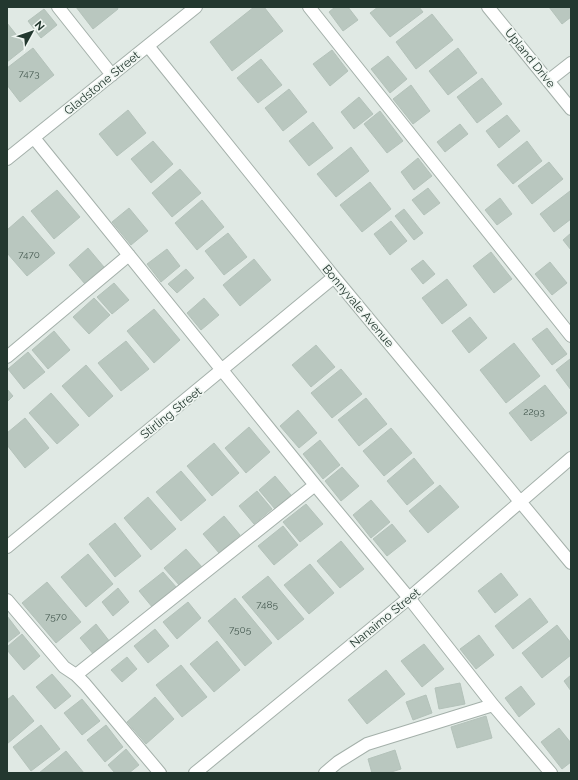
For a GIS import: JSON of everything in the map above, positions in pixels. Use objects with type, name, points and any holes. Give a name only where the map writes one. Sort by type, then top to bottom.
[{"type":"street","points":[[58,7],[112,74]]},
{"type":"street","name":"Gladstone Street","points":[[7,159],[196,7]]},
{"type":"street","points":[[309,7],[571,336]]},
{"type":"street","name":"Upland Drive","points":[[488,7],[571,109]]},
{"type":"street","name":"Bonnyvale Avenue","points":[[148,46],[334,277],[571,563]]},
{"type":"street","points":[[548,81],[571,63]]},
{"type":"street","points":[[34,138],[315,485],[409,598],[493,705],[551,773]]},
{"type":"street","points":[[7,357],[129,255]]},
{"type":"street","name":"Stirling Street","points":[[7,547],[334,277]]},
{"type":"street","name":"Nanaimo Street","points":[[202,771],[409,598],[571,458]]},
{"type":"street","points":[[76,675],[315,485]]},
{"type":"street","points":[[7,600],[64,667],[76,675],[85,684],[160,773]]},
{"type":"street","points":[[325,773],[338,762],[367,744],[493,705]]},
{"type":"building","points":[[76,7],[117,7],[118,9],[93,29]]},
{"type":"building","points":[[254,7],[264,7],[283,31],[232,71],[210,42]]},
{"type":"building","points":[[335,7],[348,7],[358,20],[343,31],[329,12]]},
{"type":"building","points":[[378,7],[419,7],[423,12],[390,37],[370,13]]},
{"type":"building","points":[[549,7],[571,7],[571,17],[562,24]]},
{"type":"building","points":[[44,9],[57,25],[41,38],[28,21]]},
{"type":"building","points":[[432,14],[453,40],[416,69],[396,42]]},
{"type":"building","points":[[7,23],[26,47],[7,62]]},
{"type":"building","points":[[33,48],[54,75],[20,102],[7,85],[7,68]]},
{"type":"building","points":[[458,48],[477,73],[448,95],[429,71]]},
{"type":"building","points":[[332,50],[348,71],[330,86],[313,64]]},
{"type":"building","points":[[388,56],[407,79],[390,93],[371,69]]},
{"type":"building","points":[[261,59],[282,85],[258,103],[237,78]]},
{"type":"building","points":[[482,78],[502,104],[477,123],[457,97]]},
{"type":"building","points":[[411,85],[430,111],[413,124],[393,99]]},
{"type":"building","points":[[289,89],[307,112],[283,131],[265,108]]},
{"type":"building","points":[[359,97],[373,114],[354,129],[341,112]]},
{"type":"building","points":[[128,110],[146,133],[117,156],[99,134]]},
{"type":"building","points":[[380,111],[403,141],[387,153],[364,124]]},
{"type":"building","points":[[507,115],[520,131],[499,148],[486,131]]},
{"type":"building","points":[[313,122],[333,148],[309,166],[289,141]]},
{"type":"building","points":[[460,124],[468,134],[445,152],[437,142]]},
{"type":"building","points":[[153,141],[173,164],[151,183],[131,159]]},
{"type":"building","points":[[527,141],[542,161],[513,184],[497,165]]},
{"type":"building","points":[[351,147],[369,171],[336,197],[317,174]]},
{"type":"building","points":[[418,158],[432,176],[414,190],[401,172]]},
{"type":"building","points":[[549,162],[563,179],[532,204],[518,186]]},
{"type":"building","points":[[180,169],[201,193],[172,217],[152,193]]},
{"type":"building","points":[[370,182],[391,209],[362,232],[340,205]]},
{"type":"building","points":[[428,188],[440,203],[424,215],[412,200]]},
{"type":"building","points":[[57,190],[80,217],[54,239],[31,211]]},
{"type":"building","points":[[570,191],[571,219],[554,232],[540,214]]},
{"type":"building","points":[[500,198],[512,214],[497,225],[485,210]]},
{"type":"building","points":[[202,200],[224,227],[197,250],[175,223]]},
{"type":"building","points":[[129,208],[148,231],[131,245],[112,222]]},
{"type":"building","points":[[404,209],[423,233],[414,240],[395,216]]},
{"type":"building","points":[[23,216],[55,253],[27,276],[7,253],[7,230]]},
{"type":"building","points":[[391,221],[407,241],[390,255],[374,234]]},
{"type":"building","points":[[228,233],[247,257],[224,275],[205,251]]},
{"type":"building","points":[[571,233],[571,250],[563,240]]},
{"type":"building","points":[[88,248],[104,267],[85,284],[69,265]]},
{"type":"building","points":[[167,249],[180,266],[161,282],[147,264]]},
{"type":"building","points":[[491,252],[512,279],[494,293],[473,266]]},
{"type":"building","points":[[254,259],[271,280],[240,306],[223,285]]},
{"type":"building","points":[[423,260],[435,274],[423,284],[411,269]]},
{"type":"building","points":[[550,262],[567,283],[552,295],[535,274]]},
{"type":"building","points":[[186,269],[194,278],[177,293],[168,284]]},
{"type":"building","points":[[447,279],[467,305],[442,324],[422,298]]},
{"type":"building","points":[[114,283],[129,300],[112,314],[97,297]]},
{"type":"building","points":[[94,298],[110,315],[89,334],[73,317]]},
{"type":"building","points":[[204,298],[219,315],[201,330],[187,313]]},
{"type":"building","points":[[154,309],[180,340],[154,363],[127,331]]},
{"type":"building","points":[[470,317],[487,338],[469,353],[452,331]]},
{"type":"building","points":[[547,328],[567,354],[552,365],[532,339]]},
{"type":"building","points":[[54,331],[70,350],[48,369],[32,350]]},
{"type":"building","points":[[126,341],[149,369],[121,391],[98,363]]},
{"type":"building","points":[[514,343],[540,376],[506,403],[480,370]]},
{"type":"building","points":[[316,345],[335,367],[311,387],[292,365]]},
{"type":"building","points":[[28,352],[45,372],[24,389],[8,369]]},
{"type":"building","points":[[570,359],[571,360],[571,390],[556,370]]},
{"type":"building","points":[[86,365],[113,396],[89,417],[62,386]]},
{"type":"building","points":[[341,369],[362,394],[332,418],[311,393]]},
{"type":"building","points":[[545,385],[567,413],[531,441],[509,413]]},
{"type":"building","points":[[7,389],[13,396],[7,402]]},
{"type":"building","points":[[51,393],[79,425],[57,444],[29,413]]},
{"type":"building","points":[[366,398],[387,424],[359,446],[338,420]]},
{"type":"building","points":[[298,410],[317,433],[299,448],[280,426]]},
{"type":"building","points":[[25,418],[49,448],[25,468],[7,445],[7,433]]},
{"type":"building","points":[[249,427],[270,452],[246,473],[225,448]]},
{"type":"building","points":[[391,428],[412,453],[384,476],[363,451]]},
{"type":"building","points":[[320,440],[340,465],[323,479],[303,454]]},
{"type":"building","points":[[214,443],[239,473],[212,496],[187,466]]},
{"type":"building","points":[[414,458],[434,483],[407,505],[387,481]]},
{"type":"building","points":[[342,467],[359,486],[341,501],[325,481]]},
{"type":"building","points":[[181,471],[206,500],[181,521],[156,492]]},
{"type":"building","points":[[275,476],[291,495],[275,509],[259,490]]},
{"type":"building","points":[[440,485],[459,507],[428,533],[409,511]]},
{"type":"building","points":[[257,491],[272,509],[254,524],[239,506]]},
{"type":"building","points":[[148,497],[176,529],[151,550],[124,518]]},
{"type":"building","points":[[371,500],[390,522],[371,538],[353,515]]},
{"type":"building","points":[[306,504],[323,524],[300,542],[283,522]]},
{"type":"building","points":[[224,516],[240,535],[219,553],[203,534]]},
{"type":"building","points":[[115,523],[141,556],[115,577],[89,544]]},
{"type":"building","points":[[392,524],[406,541],[387,556],[373,539]]},
{"type":"building","points":[[283,526],[298,545],[274,565],[258,546]]},
{"type":"building","points":[[341,541],[364,569],[340,588],[317,561]]},
{"type":"building","points":[[186,549],[202,567],[180,586],[164,568]]},
{"type":"building","points":[[88,554],[113,584],[86,607],[61,577]]},
{"type":"building","points":[[310,564],[334,593],[309,614],[284,585]]},
{"type":"building","points":[[163,572],[177,588],[153,608],[139,591]]},
{"type":"building","points":[[501,573],[518,595],[495,613],[478,591]]},
{"type":"building","points":[[268,576],[304,619],[278,640],[242,597]]},
{"type":"building","points":[[47,582],[81,622],[56,643],[22,603]]},
{"type":"building","points":[[118,588],[129,602],[113,616],[102,602]]},
{"type":"building","points":[[235,598],[272,643],[245,666],[208,621]]},
{"type":"building","points":[[530,598],[548,622],[513,649],[495,626]]},
{"type":"building","points":[[188,602],[201,618],[177,639],[163,622]]},
{"type":"building","points":[[7,616],[20,633],[7,643]]},
{"type":"building","points":[[96,624],[110,642],[94,655],[80,638]]},
{"type":"building","points":[[557,625],[571,643],[571,655],[542,678],[522,653]]},
{"type":"building","points":[[155,629],[169,646],[148,663],[134,646]]},
{"type":"building","points":[[22,634],[40,656],[24,670],[7,650],[7,647]]},
{"type":"building","points":[[479,635],[494,655],[476,669],[460,649]]},
{"type":"building","points":[[217,641],[240,670],[214,692],[190,664]]},
{"type":"building","points":[[424,644],[444,669],[422,687],[401,661]]},
{"type":"building","points":[[127,657],[137,669],[122,682],[111,670]]},
{"type":"building","points":[[181,665],[207,697],[182,717],[156,685]]},
{"type":"building","points":[[386,670],[405,694],[367,724],[348,700]]},
{"type":"building","points":[[52,674],[71,696],[55,709],[36,687]]},
{"type":"building","points":[[571,675],[571,691],[564,681]]},
{"type":"building","points":[[460,683],[465,704],[439,709],[435,688]]},
{"type":"building","points":[[521,686],[535,704],[519,717],[505,698]]},
{"type":"building","points":[[13,695],[34,721],[7,744],[7,700]]},
{"type":"building","points":[[426,695],[432,713],[413,720],[406,702]]},
{"type":"building","points":[[155,697],[174,719],[146,744],[127,722]]},
{"type":"building","points":[[82,699],[100,721],[82,735],[64,713]]},
{"type":"building","points":[[486,716],[492,738],[457,748],[451,727]]},
{"type":"building","points":[[41,725],[60,749],[31,771],[13,747]]},
{"type":"building","points":[[106,725],[123,747],[105,762],[87,740]]},
{"type":"building","points":[[559,728],[571,743],[571,762],[562,769],[541,742]]},
{"type":"building","points":[[126,749],[139,765],[129,773],[115,773],[108,765]]},
{"type":"building","points":[[395,750],[401,769],[388,773],[372,773],[368,759]]},
{"type":"building","points":[[66,751],[84,773],[39,773]]}]
